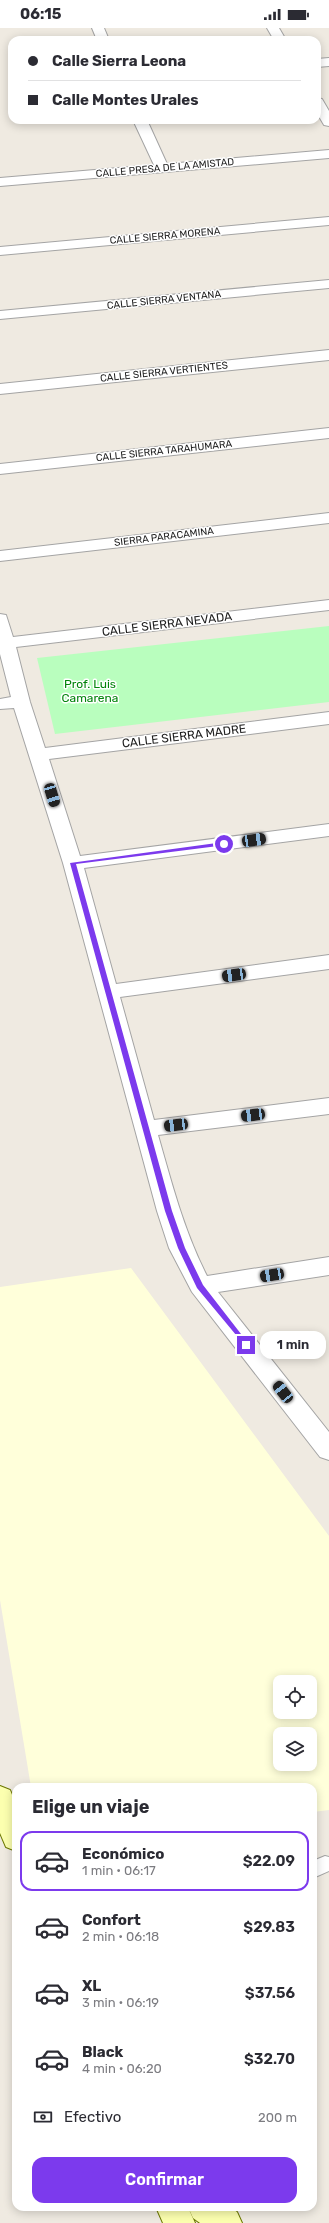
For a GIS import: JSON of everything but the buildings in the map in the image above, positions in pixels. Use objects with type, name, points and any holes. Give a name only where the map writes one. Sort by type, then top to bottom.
[{"type":"main road","points":[[0,1799],[12,1828]]},
{"type":"main road","points":[[174,2211],[180,2223]]},
{"type":"main road","points":[[210,2211],[226,2223]]},
{"type":"street","points":[[321,109],[329,122]]},
{"type":"street","points":[[142,124],[162,168]]},
{"type":"street","name":"CALLE PRESA DE LA AMISTAD","points":[[0,182],[329,154]]},
{"type":"street","name":"CALLE SIERRA MORENA","points":[[0,251],[328,224]]},
{"type":"street","name":"CALLE SIERRA VENTANA","points":[[0,316],[329,284]]},
{"type":"street","name":"CALLE SIERRA VERTIENTES","points":[[0,389],[329,355]]},
{"type":"street","name":"CALLE SIERRA TARAHUMARA","points":[[0,469],[329,434]]},
{"type":"street","name":"SIERRA PARACAMINA","points":[[0,556],[329,518]]},
{"type":"street","name":"CALLE SIERRA NEVADA","points":[[6,644],[329,605]]},
{"type":"street","points":[[0,619],[21,702],[73,863],[168,1211],[181,1248],[200,1286],[329,1450]]},
{"type":"street","points":[[0,704],[21,702]]},
{"type":"street","name":"CALLE SIERRA MADRE","points":[[39,754],[329,718]]},
{"type":"street","points":[[73,863],[329,830]]},
{"type":"street","points":[[107,992],[329,962]]},
{"type":"street","points":[[146,1129],[329,1106]]},
{"type":"street","points":[[200,1286],[329,1266]]},
{"type":"shaded area","points":[[131,1268],[329,1536],[329,1810],[317,1812],[317,1783],[30,1783],[0,1600],[0,1287]]},
{"type":"green space","name":"Prof. Luis Camarena","points":[[329,626],[329,702],[55,734],[37,658]]},
{"type":"route","points":[[224,844],[73,863],[168,1211],[181,1248],[200,1286],[246,1345]]}]
